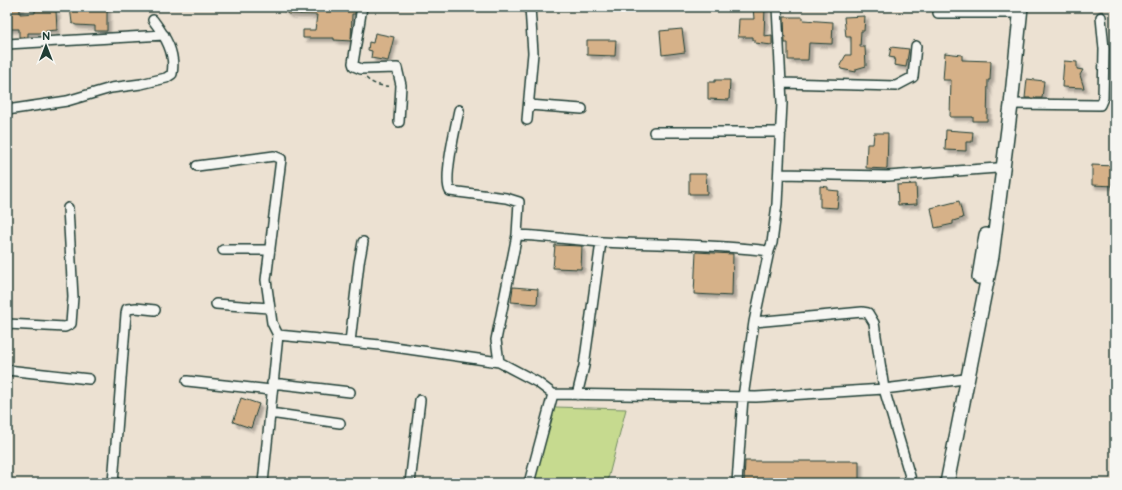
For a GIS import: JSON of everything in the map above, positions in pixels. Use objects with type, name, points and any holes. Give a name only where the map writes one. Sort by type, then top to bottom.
[{"type":"street","points":[[362,7],[353,63],[356,68],[397,68],[401,85],[399,122]]},
{"type":"street","points":[[527,120],[533,53],[530,7]]},
{"type":"street","points":[[737,483],[743,396],[754,322],[775,227],[781,132],[781,83],[777,7]]},
{"type":"street","points":[[938,13],[1016,9]]},
{"type":"street","points":[[947,483],[992,256],[1011,104],[1016,9]]},
{"type":"street","points":[[941,483],[946,455],[965,379],[997,168],[1016,9]]},
{"type":"street","points":[[1011,104],[1100,105],[1103,98],[1104,63],[1101,17]]},
{"type":"street","points":[[7,110],[67,101],[111,88],[141,84],[166,78],[172,74],[173,60],[164,35],[153,20]]},
{"type":"street","points":[[7,44],[164,35]]},
{"type":"street","points":[[781,83],[896,86],[913,77],[916,46]]},
{"type":"street","points":[[529,105],[582,109]]},
{"type":"street","points":[[459,110],[448,172],[448,188],[453,192],[517,200],[519,204],[517,235],[496,340],[499,362]]},
{"type":"street","points":[[654,132],[781,132]]},
{"type":"street","points":[[197,166],[274,156],[282,160],[266,280],[272,323],[278,335],[262,483]]},
{"type":"street","points":[[779,174],[888,176],[997,168]]},
{"type":"street","points":[[7,324],[65,327],[71,324],[73,297],[68,208]]},
{"type":"street","points":[[517,235],[547,236],[601,242],[727,246],[769,251]]},
{"type":"street","points":[[350,342],[359,263],[363,242]]},
{"type":"street","points":[[576,395],[584,366],[601,242]]},
{"type":"street","points":[[223,250],[270,250]]},
{"type":"street","points":[[216,304],[270,308]]},
{"type":"street","points":[[113,483],[127,309],[136,308],[155,310]]},
{"type":"street","points":[[754,322],[862,312],[868,313],[874,323],[884,388],[912,483]]},
{"type":"street","points":[[278,335],[441,352],[499,362],[537,382],[553,394],[743,396],[884,388],[965,379]]},
{"type":"street","points":[[7,370],[89,379]]},
{"type":"street","points":[[187,381],[350,392]]},
{"type":"street","points":[[528,483],[553,394]]},
{"type":"street","points":[[410,483],[420,400]]},
{"type":"street","points":[[270,413],[340,423]]},
{"type":"path","points":[[356,68],[370,82],[385,86],[401,85]]},
{"type":"green space","points":[[555,407],[626,409],[607,483],[533,483],[550,411]]},
{"type":"building","points":[[7,7],[20,7],[20,14],[35,13],[35,8],[53,9],[53,11],[56,11],[57,30],[46,31],[46,33],[28,33],[28,37],[19,37],[19,29],[7,29]]},
{"type":"building","points":[[70,7],[107,7],[107,31],[95,31],[95,26],[76,25],[72,23]]},
{"type":"building","points":[[280,7],[356,7],[355,14],[352,14],[351,41],[334,40],[334,38],[303,38],[303,30],[315,30],[317,15],[288,14]]},
{"type":"building","points":[[753,7],[765,7],[764,36],[772,35],[772,45],[755,43],[753,37],[738,37],[739,19],[754,19]]},
{"type":"building","points":[[865,16],[864,31],[861,31],[860,47],[865,47],[866,66],[856,69],[856,72],[841,69],[840,65],[846,55],[851,55],[851,37],[846,37],[844,17]]},
{"type":"building","points":[[784,17],[803,17],[803,20],[833,22],[832,44],[809,43],[808,60],[788,60],[788,43],[785,43]]},
{"type":"building","points":[[682,29],[685,52],[662,55],[660,31]]},
{"type":"building","points":[[375,33],[394,37],[388,61],[371,58],[372,51],[368,50],[369,42],[373,43]]},
{"type":"building","points":[[587,40],[616,40],[615,56],[587,55]]},
{"type":"building","points":[[891,47],[909,49],[906,67],[894,65],[895,58],[889,57]]},
{"type":"building","points":[[945,53],[962,55],[962,60],[991,61],[990,80],[988,80],[987,121],[973,121],[973,117],[950,117],[951,80],[943,80]]},
{"type":"building","points":[[1064,61],[1077,62],[1077,69],[1083,70],[1080,75],[1084,88],[1062,87]]},
{"type":"building","points":[[1027,79],[1044,81],[1042,98],[1025,98]]},
{"type":"building","points":[[715,80],[730,80],[729,100],[708,99],[708,82],[715,82]]},
{"type":"building","points":[[946,130],[973,132],[972,142],[966,142],[966,151],[945,150]]},
{"type":"building","points":[[874,133],[888,133],[887,169],[866,168],[867,144],[873,144]]},
{"type":"building","points":[[1092,165],[1115,166],[1115,186],[1092,185]]},
{"type":"building","points":[[689,174],[706,174],[707,194],[689,194]]},
{"type":"building","points":[[916,184],[917,204],[898,205],[897,185]]},
{"type":"building","points":[[820,186],[828,187],[828,190],[839,191],[837,208],[820,207]]},
{"type":"building","points":[[959,201],[963,218],[953,221],[953,224],[935,228],[931,208]]},
{"type":"building","points":[[555,245],[582,246],[581,269],[553,268]]},
{"type":"building","points":[[696,252],[733,254],[732,296],[694,294]]},
{"type":"building","points":[[513,287],[538,289],[537,304],[511,302]]},
{"type":"building","points":[[241,398],[259,404],[251,428],[233,422]]},
{"type":"building","points":[[745,461],[859,461],[859,483],[744,483]]}]
